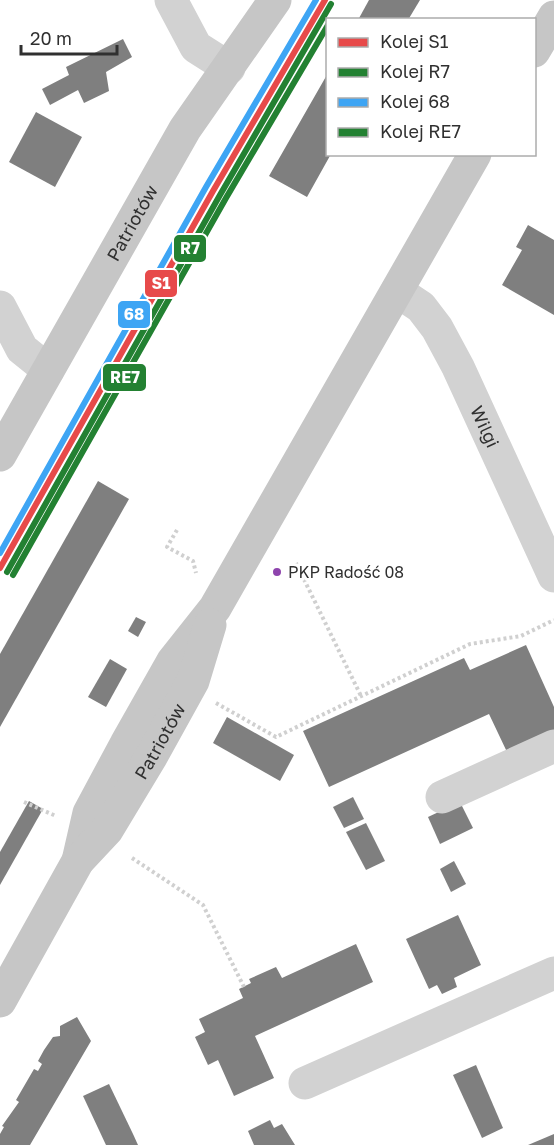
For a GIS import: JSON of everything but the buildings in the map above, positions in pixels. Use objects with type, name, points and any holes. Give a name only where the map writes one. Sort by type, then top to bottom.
[{"type":"main road","name":"Patriotów","points":[[0,454],[185,129],[275,0]]},
{"type":"main road","points":[[536,48],[554,17]]},
{"type":"main road","name":"Patriotów","points":[[0,1001],[78,861],[107,830],[151,757],[188,690],[215,608],[474,156]]},
{"type":"street","points":[[171,0],[196,47],[229,68]]},
{"type":"street","name":"Wilgi","points":[[397,291],[421,307],[437,327],[458,367],[554,576]]},
{"type":"street","points":[[0,307],[22,349],[48,370]]},
{"type":"street","points":[[442,796],[554,746]]},
{"type":"street","points":[[305,1083],[554,973]]},
{"type":"path","points":[[296,563],[362,696]]},
{"type":"path","points":[[216,703],[276,737],[470,644],[521,636],[554,620]]},
{"type":"path","points":[[24,802],[58,817]]},
{"type":"path","points":[[132,858],[203,905],[244,987]]},
{"type":"rail line","name":"68","points":[[0,553],[206,187],[316,0]]},
{"type":"rail line","name":"S1","points":[[0,568],[213,191],[325,0]]},
{"type":"rail line","name":"R7","points":[[7,572],[331,4]]},
{"type":"rail line","name":"RE7","points":[[13,575],[226,198],[326,28]]},
{"type":"place","name":"PKP Radość 08","points":[[277,572]]}]
